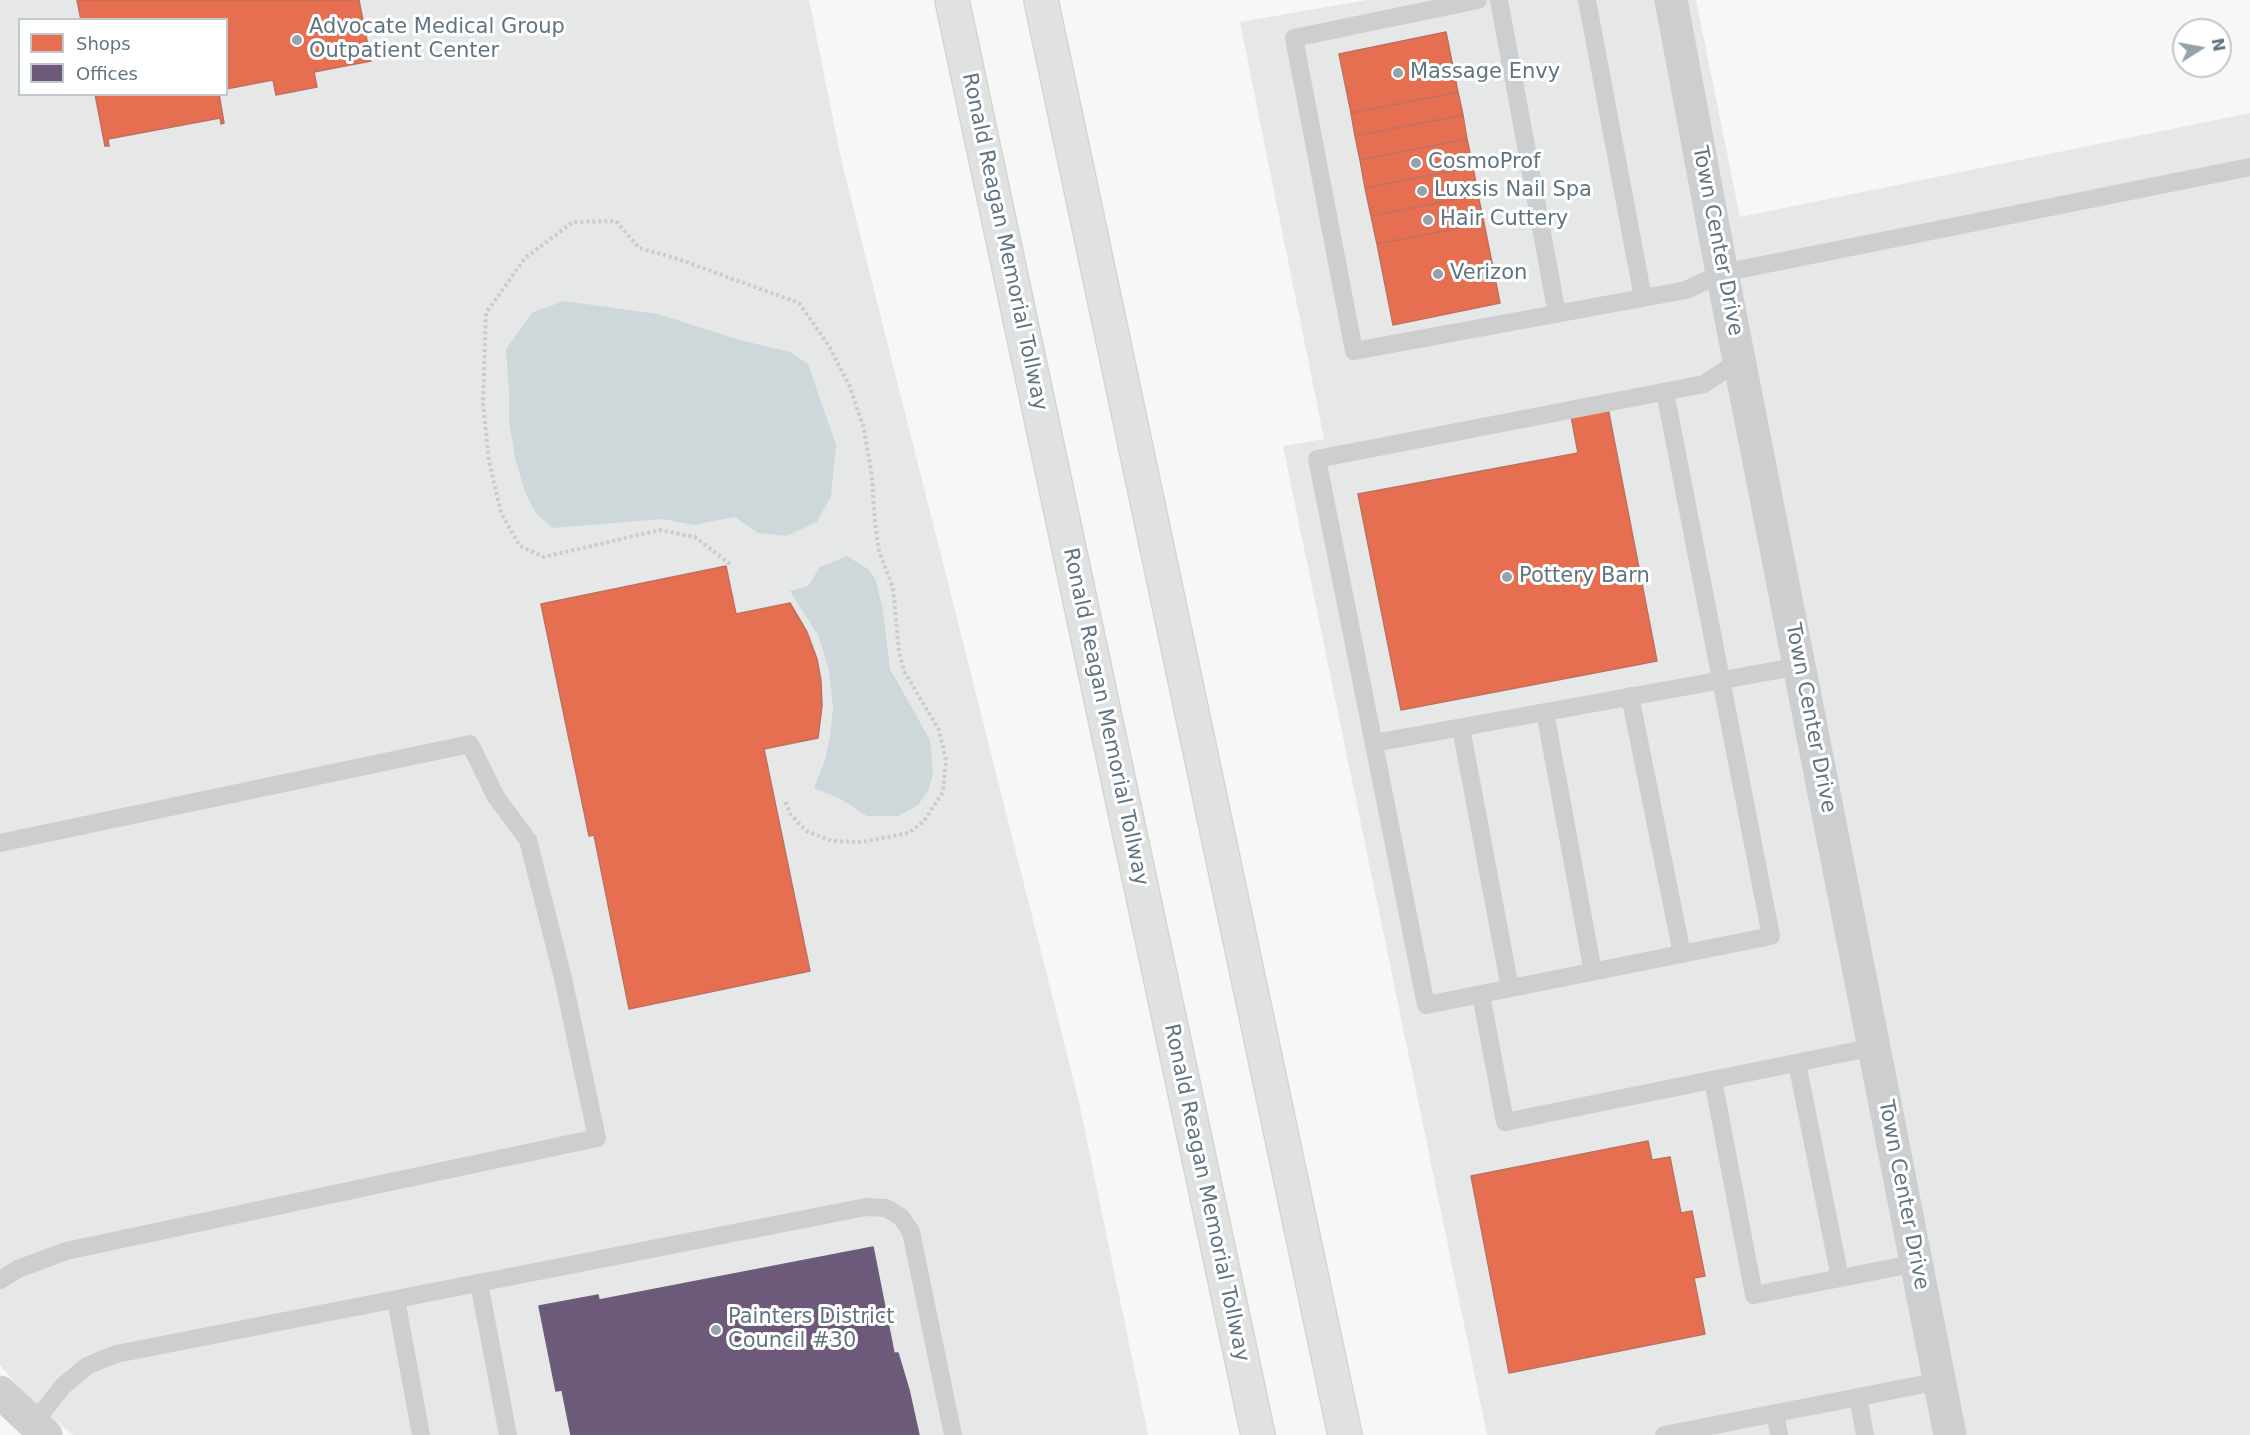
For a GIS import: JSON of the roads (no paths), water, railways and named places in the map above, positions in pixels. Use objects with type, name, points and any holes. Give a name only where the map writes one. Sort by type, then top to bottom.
[{"type":"highway","name":"Ronald Reagan Memorial Tollway","points":[[952,0],[1258,1435]]},
{"type":"highway","points":[[1041,0],[1346,1435]]},
{"type":"street","name":"Town Center Drive","points":[[1671,0],[1722,273],[1950,1435]]},
{"type":"street","points":[[0,1392],[39,1430]]},
{"type":"lane","points":[[1478,0],[1294,38],[1354,351],[1686,290],[1722,273],[2250,167]]},
{"type":"lane","points":[[1499,0],[1557,314]]},
{"type":"lane","points":[[1587,0],[1643,298]]},
{"type":"lane","points":[[1665,392],[1771,936],[1426,1005],[1317,459],[1704,384],[1740,360]]},
{"type":"lane","points":[[1374,743],[1800,666]]},
{"type":"lane","points":[[1630,696],[1682,954]]},
{"type":"lane","points":[[1545,712],[1593,972]]},
{"type":"lane","points":[[1461,728],[1510,988]]},
{"type":"lane","points":[[0,843],[470,744],[496,797],[528,840],[563,978],[597,1138],[66,1251],[18,1269],[0,1280]]},
{"type":"lane","points":[[1481,994],[1505,1122],[1874,1047]]},
{"type":"lane","points":[[1797,1063],[1840,1278]]},
{"type":"lane","points":[[1713,1080],[1754,1295],[1917,1263]]},
{"type":"lane","points":[[39,1430],[63,1386],[87,1366],[116,1354],[866,1207],[886,1208],[901,1217],[911,1232],[953,1435]]},
{"type":"lane","points":[[479,1283],[508,1435]]},
{"type":"lane","points":[[396,1300],[421,1435]]},
{"type":"lane","points":[[1664,1435],[1940,1381]]},
{"type":"lane","points":[[1858,1397],[1865,1435]]},
{"type":"lane","points":[[1775,1413],[1779,1435]]},
{"type":"place","name":"Advocate Medical Group Outpatient Center","points":[[297,40]]},
{"type":"place","name":"Massage Envy","points":[[1398,73]]},
{"type":"place","name":"CosmoProf","points":[[1416,163]]},
{"type":"place","name":"Luxsis Nail Spa","points":[[1422,191]]},
{"type":"place","name":"Hair Cuttery","points":[[1428,220]]},
{"type":"place","name":"Verizon","points":[[1438,274]]},
{"type":"place","name":"Pottery Barn","points":[[1507,577]]},
{"type":"place","name":"Painters District Council #30","points":[[716,1330]]}]
